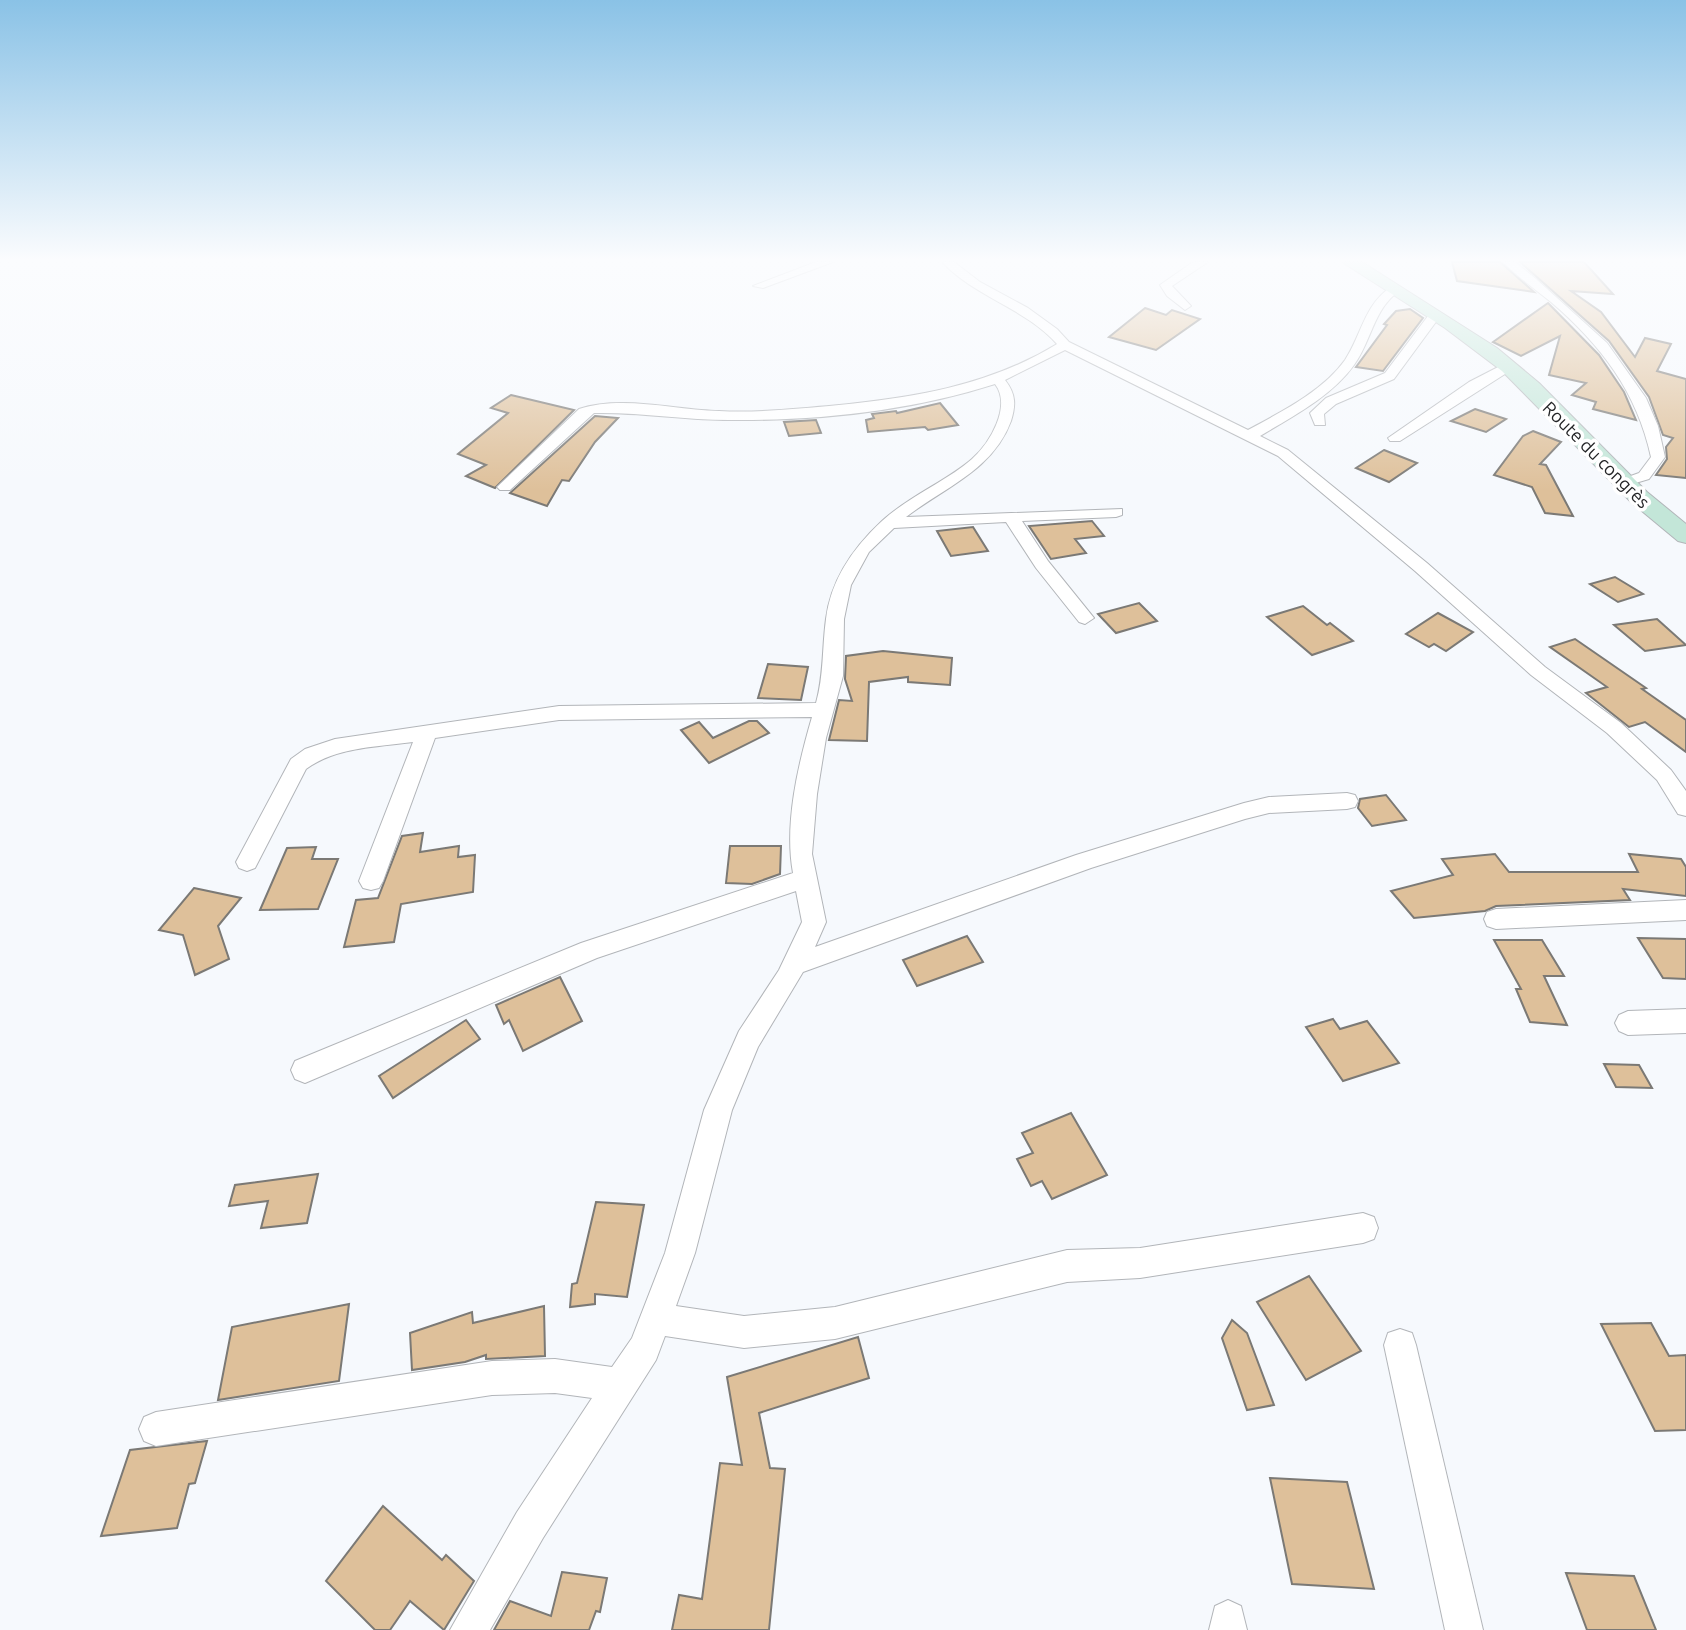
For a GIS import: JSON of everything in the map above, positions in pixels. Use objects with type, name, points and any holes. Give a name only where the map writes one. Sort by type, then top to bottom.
[{"type":"main road","name":"Route du congrès","points":[[1468,338],[1509,367],[1653,513],[1686,536]]},
{"type":"street","points":[[1060,338],[1065,345],[1283,453],[1538,671],[1614,728],[1664,775],[1686,808]]},
{"type":"street","points":[[1249,436],[1277,420],[1337,376],[1350,362],[1362,338]]},
{"type":"street","points":[[1320,422],[1319,409],[1339,396],[1387,379],[1418,338]]},
{"type":"street","points":[[1594,338],[1637,392],[1654,429],[1658,457],[1644,476],[1622,482]]},
{"type":"street","points":[[505,487],[584,412],[593,409],[729,416],[790,414],[911,402],[951,394],[997,379],[1040,362],[1065,345]]},
{"type":"street","points":[[1395,438],[1474,385],[1509,367]]},
{"type":"street","points":[[469,1630],[530,1525],[644,1348],[680,1253],[718,1110],[748,1040],[794,965],[814,922],[801,854],[806,794],[833,676],[835,619],[842,585],[862,550],[889,523],[925,495],[977,463],[997,439],[1008,409],[1007,391],[997,379]]},
{"type":"street","points":[[889,523],[1116,512]]},
{"type":"street","points":[[1011,517],[1042,564],[1085,618]]},
{"type":"street","points":[[247,862],[298,764],[312,754],[335,746],[559,713],[823,710]]},
{"type":"street","points":[[371,881],[426,735]]},
{"type":"street","points":[[794,965],[1084,861],[1244,811],[1269,805],[1347,801]]},
{"type":"street","points":[[305,1070],[590,950],[807,878]]},
{"type":"street","points":[[1496,919],[1686,910]]},
{"type":"street","points":[[1628,1023],[1686,1021]]},
{"type":"street","points":[[655,1319],[744,1332],[835,1323],[1067,1266],[1140,1263],[1363,1228]]},
{"type":"street","points":[[1400,1345],[1464,1630]]},
{"type":"street","points":[[156,1429],[492,1378],[555,1376],[620,1385]]},
{"type":"building","points":[[1113,338],[1173,338],[1156,350]]},
{"type":"building","points":[[1377,338],[1408,338],[1383,371],[1356,367]]},
{"type":"building","points":[[1499,338],[1556,338],[1521,356],[1493,342]]},
{"type":"building","points":[[1559,338],[1582,338],[1599,355],[1624,392],[1636,420],[1593,409],[1596,402],[1572,395],[1586,383],[1549,375]]},
{"type":"building","points":[[1606,338],[1621,338],[1635,357],[1645,338],[1671,344],[1657,371],[1686,379],[1686,478],[1656,475],[1667,459],[1666,447],[1673,438],[1663,435],[1649,397]]},
{"type":"building","points":[[511,395],[574,410],[495,488],[466,476],[486,465],[458,454],[508,413],[491,408]]},
{"type":"building","points":[[940,403],[958,425],[928,430],[925,427],[868,432],[866,420],[874,418],[872,414],[897,413]]},
{"type":"building","points":[[1475,409],[1506,419],[1486,432],[1451,421]]},
{"type":"building","points":[[595,416],[618,418],[595,442],[569,481],[562,480],[547,506],[510,493]]},
{"type":"building","points":[[816,420],[821,433],[789,436],[784,422]]},
{"type":"building","points":[[1533,431],[1561,442],[1540,464],[1546,465],[1573,516],[1545,513],[1532,487],[1494,475],[1523,436]]},
{"type":"building","points":[[1384,450],[1417,463],[1389,482],[1356,468]]},
{"type":"building","points":[[1092,521],[1104,536],[1075,539],[1086,553],[1051,559],[1029,526]]},
{"type":"building","points":[[973,527],[988,551],[951,556],[937,531]]},
{"type":"building","points":[[1615,577],[1643,594],[1618,602],[1590,584]]},
{"type":"building","points":[[1139,603],[1157,621],[1116,633],[1098,614]]},
{"type":"building","points":[[1303,606],[1353,641],[1312,655],[1267,617]]},
{"type":"building","points":[[1438,613],[1473,632],[1446,651],[1434,644],[1429,647],[1406,634]]},
{"type":"building","points":[[1657,619],[1686,645],[1645,651],[1614,625]]},
{"type":"building","points":[[1575,639],[1686,720],[1686,752],[1645,722],[1629,727],[1586,693],[1607,687],[1550,647]]},
{"type":"building","points":[[883,651],[952,658],[950,685],[908,682],[908,677],[869,682],[867,741],[829,740],[839,700],[852,701],[845,679],[846,656]]},
{"type":"building","points":[[768,664],[808,667],[801,700],[758,698]]},
{"type":"building","points":[[749,721],[757,721],[769,733],[709,763],[681,730],[699,722],[713,738]]},
{"type":"building","points":[[1386,795],[1406,820],[1372,826],[1358,808],[1360,799]]},
{"type":"building","points":[[423,833],[420,852],[459,846],[458,857],[475,855],[473,892],[401,904],[394,942],[344,947],[356,900],[378,898],[402,836]]},
{"type":"building","points":[[730,846],[781,846],[780,874],[752,884],[726,883]]},
{"type":"building","points":[[316,847],[312,859],[338,859],[318,909],[260,910],[287,848]]},
{"type":"building","points":[[1495,854],[1509,872],[1638,872],[1629,854],[1681,859],[1686,867],[1686,896],[1623,889],[1630,900],[1496,906],[1485,911],[1414,918],[1391,891],[1453,875],[1442,859]]},
{"type":"building","points":[[194,888],[241,898],[218,926],[229,959],[195,975],[183,935],[159,930]]},
{"type":"building","points":[[967,936],[983,962],[917,986],[903,960]]},
{"type":"building","points":[[1638,938],[1686,939],[1686,979],[1663,978]]},
{"type":"building","points":[[1494,940],[1542,940],[1564,976],[1544,976],[1567,1025],[1530,1022],[1516,989],[1521,989]]},
{"type":"building","points":[[560,977],[582,1021],[523,1051],[509,1020],[504,1024],[496,1005]]},
{"type":"building","points":[[1333,1019],[1340,1029],[1367,1021],[1399,1063],[1343,1081],[1306,1027]]},
{"type":"building","points":[[466,1020],[480,1039],[393,1098],[379,1076]]},
{"type":"building","points":[[1604,1064],[1639,1065],[1652,1088],[1616,1087]]},
{"type":"building","points":[[1071,1113],[1107,1175],[1052,1199],[1042,1181],[1031,1186],[1017,1159],[1033,1153],[1022,1133]]},
{"type":"building","points":[[318,1174],[307,1223],[261,1228],[268,1201],[229,1206],[235,1185]]},
{"type":"building","points":[[596,1202],[644,1205],[627,1297],[595,1294],[595,1304],[570,1307],[572,1284],[577,1283]]},
{"type":"building","points":[[1309,1276],[1361,1351],[1306,1380],[1257,1302]]},
{"type":"building","points":[[349,1304],[339,1381],[218,1400],[232,1327]]},
{"type":"building","points":[[544,1306],[545,1356],[486,1359],[486,1355],[465,1362],[412,1370],[410,1333],[472,1312],[473,1323]]},
{"type":"building","points":[[1232,1320],[1247,1333],[1274,1405],[1247,1410],[1222,1338]]},
{"type":"building","points":[[1651,1323],[1669,1356],[1686,1355],[1686,1430],[1655,1431],[1601,1324]]},
{"type":"building","points":[[858,1337],[869,1378],[759,1413],[770,1468],[785,1469],[769,1630],[672,1630],[679,1595],[702,1599],[720,1463],[742,1465],[727,1377]]},
{"type":"building","points":[[207,1441],[195,1483],[189,1484],[177,1528],[101,1536],[130,1450]]},
{"type":"building","points":[[1270,1478],[1347,1482],[1374,1589],[1292,1584]]},
{"type":"building","points":[[383,1506],[442,1560],[446,1555],[474,1581],[444,1630],[410,1601],[390,1630],[375,1630],[326,1581]]},
{"type":"building","points":[[562,1572],[607,1578],[600,1612],[596,1611],[589,1630],[494,1630],[510,1601],[551,1616]]},
{"type":"building","points":[[1566,1573],[1634,1576],[1656,1630],[1587,1630]]}]
